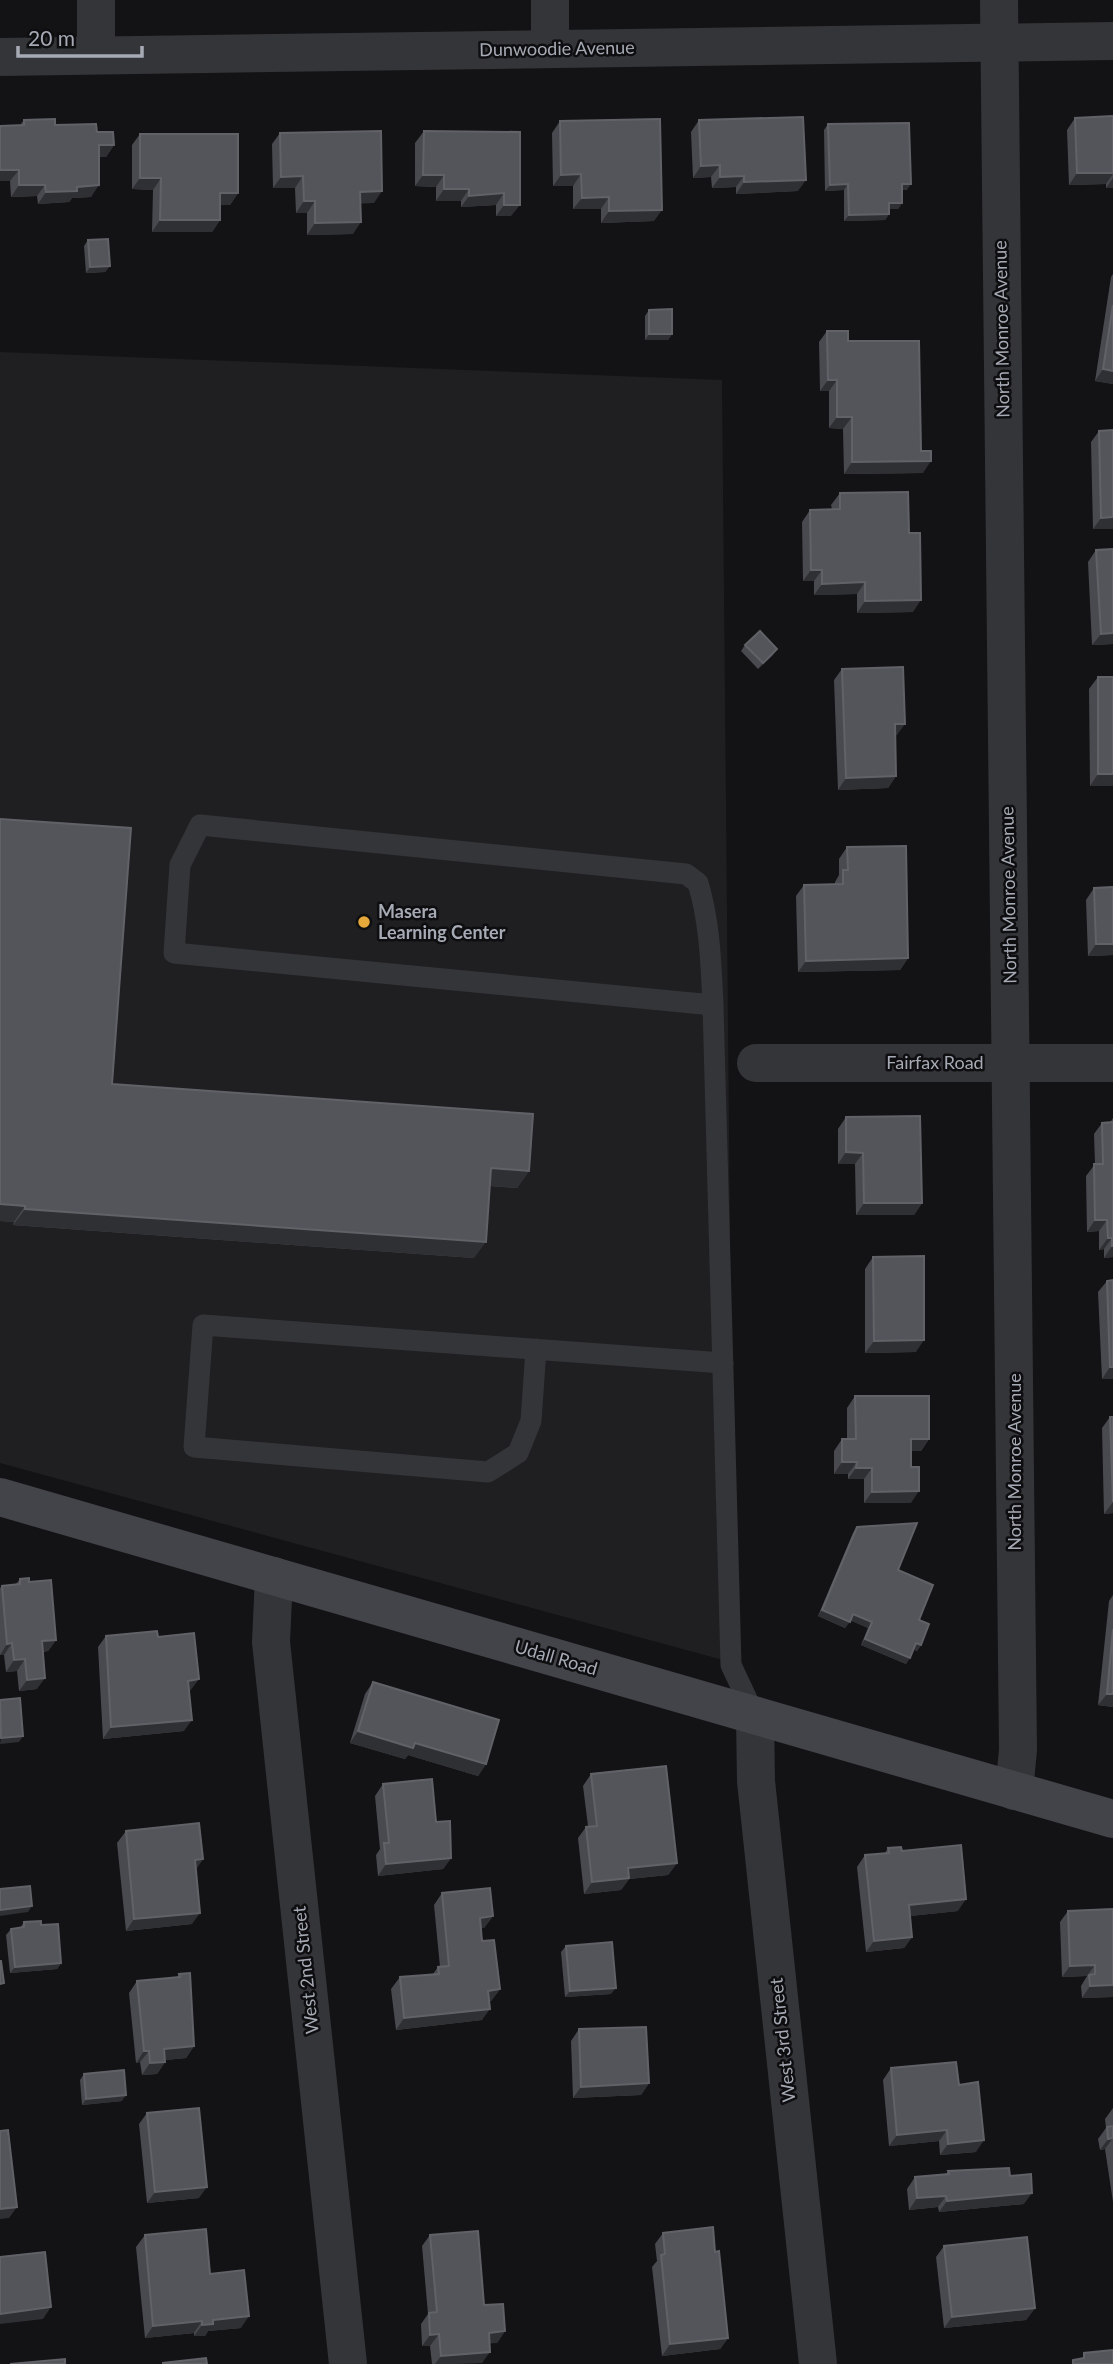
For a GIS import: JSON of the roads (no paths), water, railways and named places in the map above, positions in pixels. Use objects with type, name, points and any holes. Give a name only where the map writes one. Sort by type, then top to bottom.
[{"type":"street","points":[[96,0],[96,55]]},
{"type":"street","points":[[550,0],[550,50]]},
{"type":"street","name":"North Monroe Avenue","points":[[999,0],[1012,1064],[1017,1740],[1014,1791]]},
{"type":"street","name":"Dunwoodie Avenue","points":[[0,57],[1113,41]]},
{"type":"street","name":"Fairfax Road","points":[[756,1063],[1113,1063]]},
{"type":"street","name":"Udall Road","points":[[0,1497],[1113,1819]]},
{"type":"street","name":"West 2nd Street","points":[[274,1576],[271,1642],[348,2364]]},
{"type":"street","name":"West 3rd Street","points":[[755,1716],[756,1781],[818,2364]]},
{"type":"lane","points":[[713,1005],[174,953],[180,864],[200,825],[686,874],[698,883],[710,935],[713,1005],[731,1665],[755,1716]]},
{"type":"lane","points":[[536,1349],[531,1421],[518,1452],[488,1472],[194,1447],[203,1325],[536,1349],[723,1363]]},
{"type":"place","name":"Masera Learning Center","points":[[364,922]]}]
